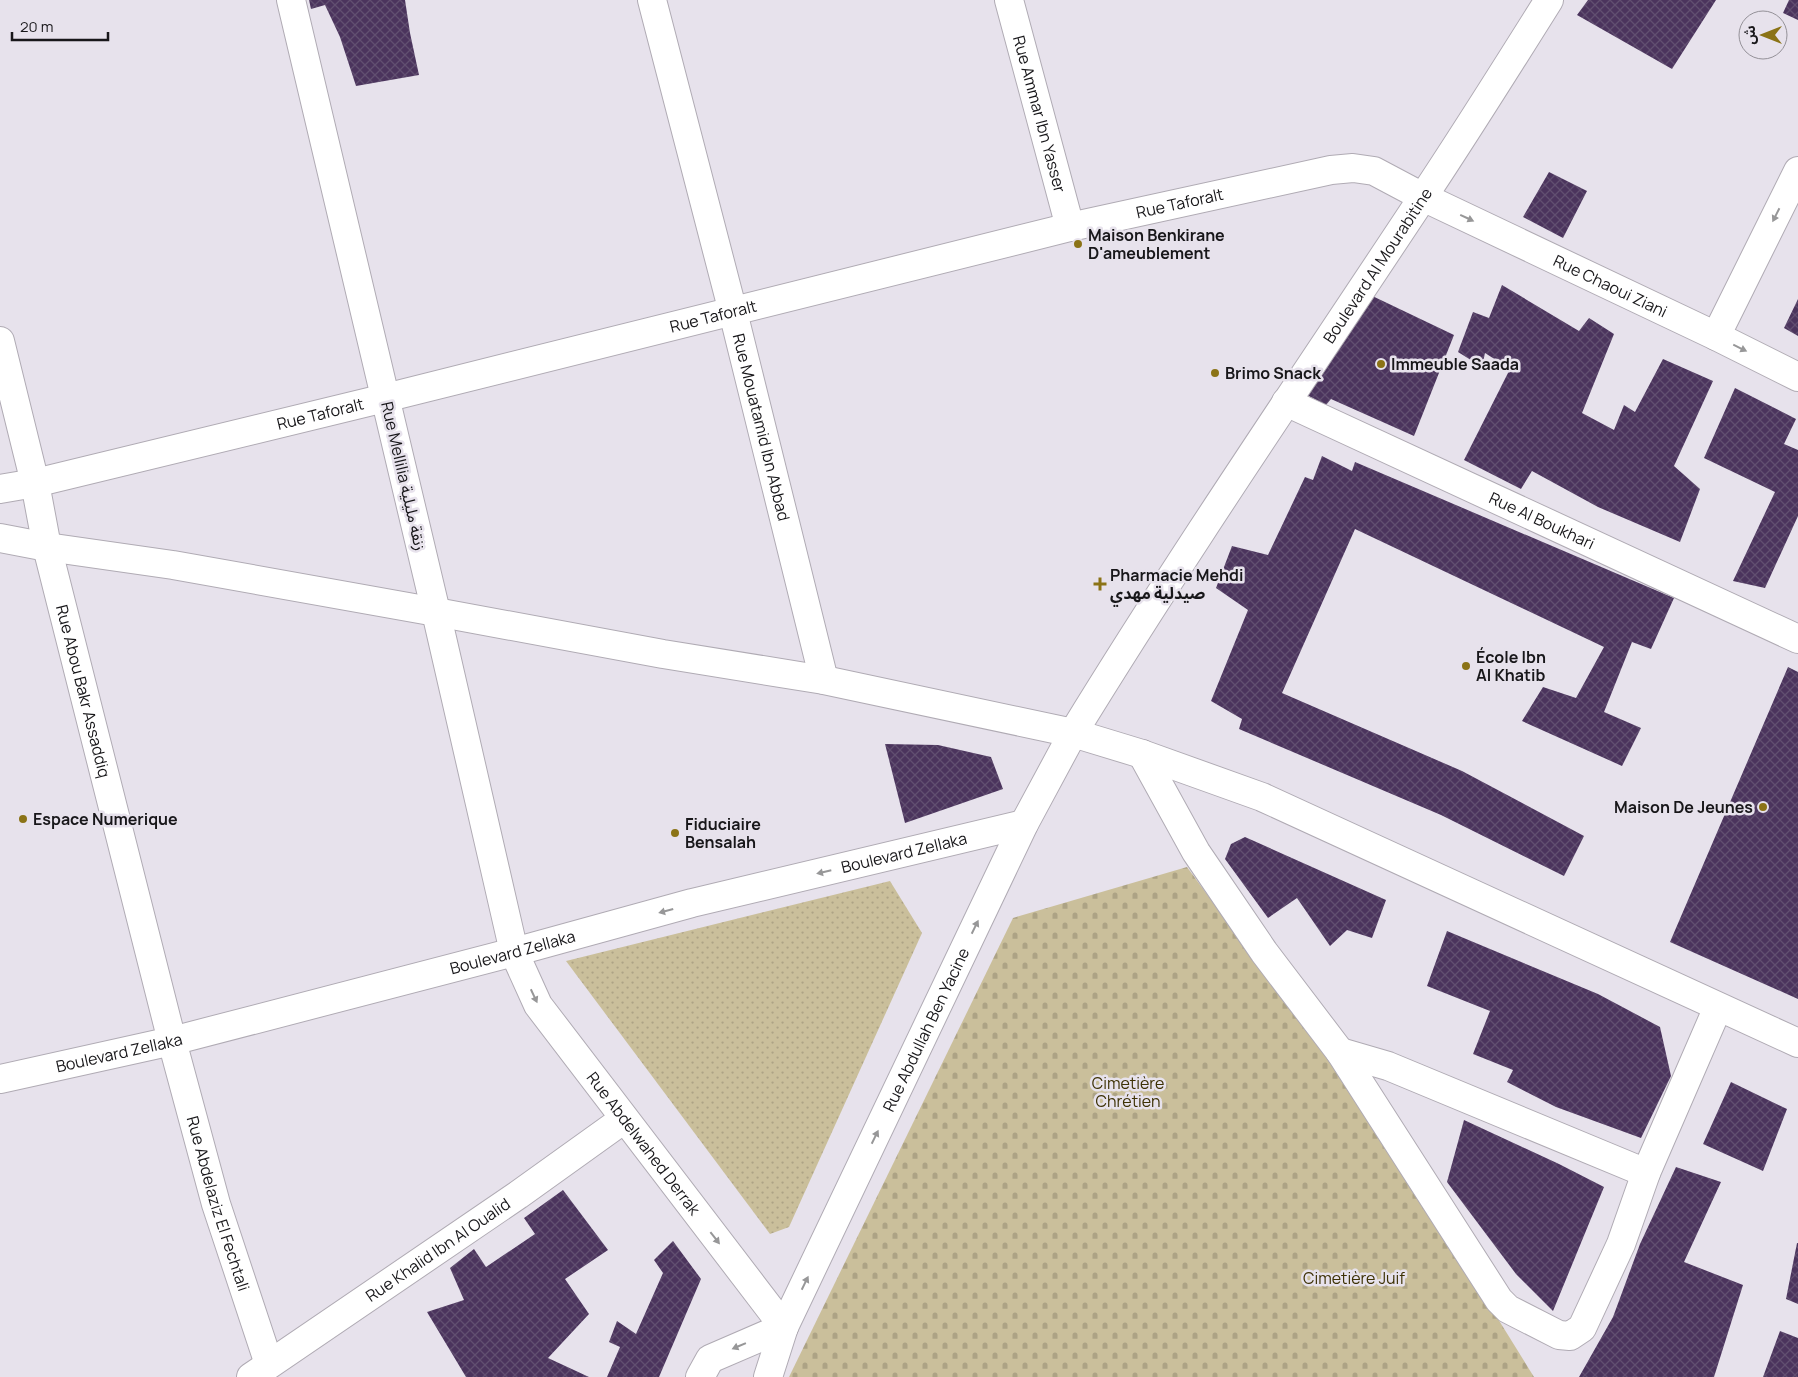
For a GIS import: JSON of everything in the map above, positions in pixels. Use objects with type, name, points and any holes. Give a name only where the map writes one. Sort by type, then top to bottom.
[{"type":"street","name":"Rue Mellilia زنقة مليلية","points":[[291,0],[436,612],[514,952]]},
{"type":"street","name":"Rue Mouatamid Ibn Abbad","points":[[652,0],[733,312],[824,680]]},
{"type":"street","name":"Rue Ammar Ibn Yasser","points":[[1009,0],[1070,227]]},
{"type":"street","name":"Boulevard Al Mourabitine","points":[[1073,733],[1117,662],[1286,402],[1423,197],[1549,0]]},
{"type":"street","name":"Rue Taforalt","points":[[0,489],[35,483],[385,398],[1070,227],[1332,170],[1353,168],[1374,171],[1423,197]]},
{"type":"street","points":[[1716,336],[1798,171]]},
{"type":"street","name":"Rue Chaoui Ziani","points":[[1423,197],[1798,377]]},
{"type":"street","name":"Rue Abou Bakr Assaddiq","points":[[0,341],[35,483],[47,547],[172,1041]]},
{"type":"street","name":"Rue Al Boukhari","points":[[1286,402],[1798,639]]},
{"type":"street","points":[[0,538],[47,547],[173,565],[663,654],[824,680],[1073,733],[1142,754],[1262,797],[1798,1043]]},
{"type":"street","name":"Rue Abdullah Ben Yacine","points":[[768,1377],[784,1327],[1024,824],[1073,733]]},
{"type":"street","points":[[1142,754],[1196,852],[1264,952],[1340,1052],[1502,1304],[1520,1316],[1559,1335],[1570,1336],[1585,1324],[1621,1244],[1646,1173],[1718,1007]]},
{"type":"street","name":"Boulevard Zellaka","points":[[0,1079],[172,1041],[692,904],[1024,824]]},
{"type":"street","name":"Rue Abdelwahed Derrak","points":[[514,952],[538,1005],[784,1327]]},
{"type":"street","name":"Rue Abdelaziz El Fechtali","points":[[172,1041],[260,1371]]},
{"type":"street","points":[[1340,1052],[1388,1066],[1646,1173]]},
{"type":"street","name":"Rue Khalid Ibn Al Oualid","points":[[260,1371],[518,1195],[624,1119]]},
{"type":"street","points":[[700,1377],[710,1359],[784,1327]]},
{"type":"green space","name":"Cimetière Chrétien","points":[[1187,867],[1387,1140],[1534,1377],[789,1377],[1013,918]]},
{"type":"green space","points":[[890,881],[922,933],[789,1227],[770,1234],[566,961]]},
{"type":"building","points":[[309,0],[405,0],[419,75],[356,86],[340,37],[325,5],[311,9]]},
{"type":"building","points":[[1588,0],[1716,0],[1672,69],[1577,15]]},
{"type":"building","points":[[1789,0],[1798,0],[1798,20],[1788,15],[1788,10],[1784,10]]},
{"type":"building","points":[[1549,172],[1587,191],[1563,238],[1523,217]]},
{"type":"building","points":[[1502,285],[1579,331],[1589,318],[1614,334],[1582,413],[1614,430],[1624,405],[1635,412],[1663,359],[1713,381],[1674,466],[1700,489],[1680,542],[1598,507],[1532,471],[1521,489],[1464,460],[1510,369],[1485,353],[1482,367],[1458,352],[1473,312],[1489,318]]},
{"type":"building","name":"Immeuble Saada","points":[[1364,292],[1454,335],[1414,436],[1331,399],[1326,405],[1303,393]]},
{"type":"building","points":[[1798,299],[1798,336],[1784,328]]},
{"type":"building","points":[[1735,388],[1796,419],[1784,444],[1798,450],[1798,516],[1765,588],[1733,581],[1775,492],[1704,458]]},
{"type":"building","points":[[1322,456],[1352,471],[1355,462],[1674,598],[1651,649],[1632,642],[1604,712],[1641,728],[1622,766],[1522,721],[1543,687],[1576,698],[1604,647],[1355,529],[1282,693],[1462,771],[1584,836],[1564,876],[1441,815],[1239,729],[1242,719],[1211,701],[1248,610],[1216,588],[1232,546],[1268,555],[1305,477],[1313,480]]},
{"type":"building","name":"Maison De Jeunes","points":[[1788,667],[1798,672],[1798,999],[1670,942]]},
{"type":"building","points":[[885,744],[938,745],[991,757],[1003,789],[905,823]]},
{"type":"building","points":[[1245,837],[1386,900],[1372,938],[1347,930],[1330,946],[1297,898],[1268,918],[1225,859],[1231,844]]},
{"type":"building","points":[[1447,931],[1598,994],[1660,1027],[1671,1076],[1641,1138],[1556,1107],[1507,1082],[1513,1070],[1473,1054],[1490,1011],[1427,986]]},
{"type":"building","points":[[1731,1082],[1787,1109],[1763,1171],[1703,1144]]},
{"type":"building","points":[[1464,1120],[1604,1187],[1553,1311],[1516,1274],[1447,1182]]},
{"type":"building","points":[[1676,1167],[1721,1182],[1684,1262],[1743,1285],[1714,1377],[1579,1377],[1613,1317],[1640,1244]]},
{"type":"building","points":[[563,1190],[608,1250],[565,1279],[589,1314],[548,1358],[589,1377],[466,1377],[427,1312],[464,1300],[450,1268],[474,1249],[486,1267],[535,1234],[524,1218]]},
{"type":"building","points":[[673,1241],[701,1279],[659,1377],[607,1377],[620,1347],[609,1342],[617,1321],[636,1334],[663,1273],[654,1260]]},
{"type":"building","points":[[1798,1243],[1798,1304],[1786,1299]]},
{"type":"building","points":[[1780,1331],[1798,1338],[1798,1377],[1763,1377]]},
{"type":"place","name":"Maison Benkirane D'ameublement","points":[[1078,244]]},
{"type":"place","name":"Immeuble Saada","points":[[1381,364]]},
{"type":"place","name":"Brimo Snack","points":[[1215,373]]},
{"type":"place","name":"Pharmacie Mehdi صيدلية مهدي","points":[[1100,584]]},
{"type":"place","name":"École Ibn Al Khatib","points":[[1466,666]]},
{"type":"place","name":"Maison De Jeunes","points":[[1763,807]]},
{"type":"place","name":"Espace Numerique","points":[[23,819]]},
{"type":"place","name":"Fiduciaire Bensalah","points":[[675,833]]},
{"type":"park label","name":"Cimetière Juif","points":[[1354,1278]]}]
